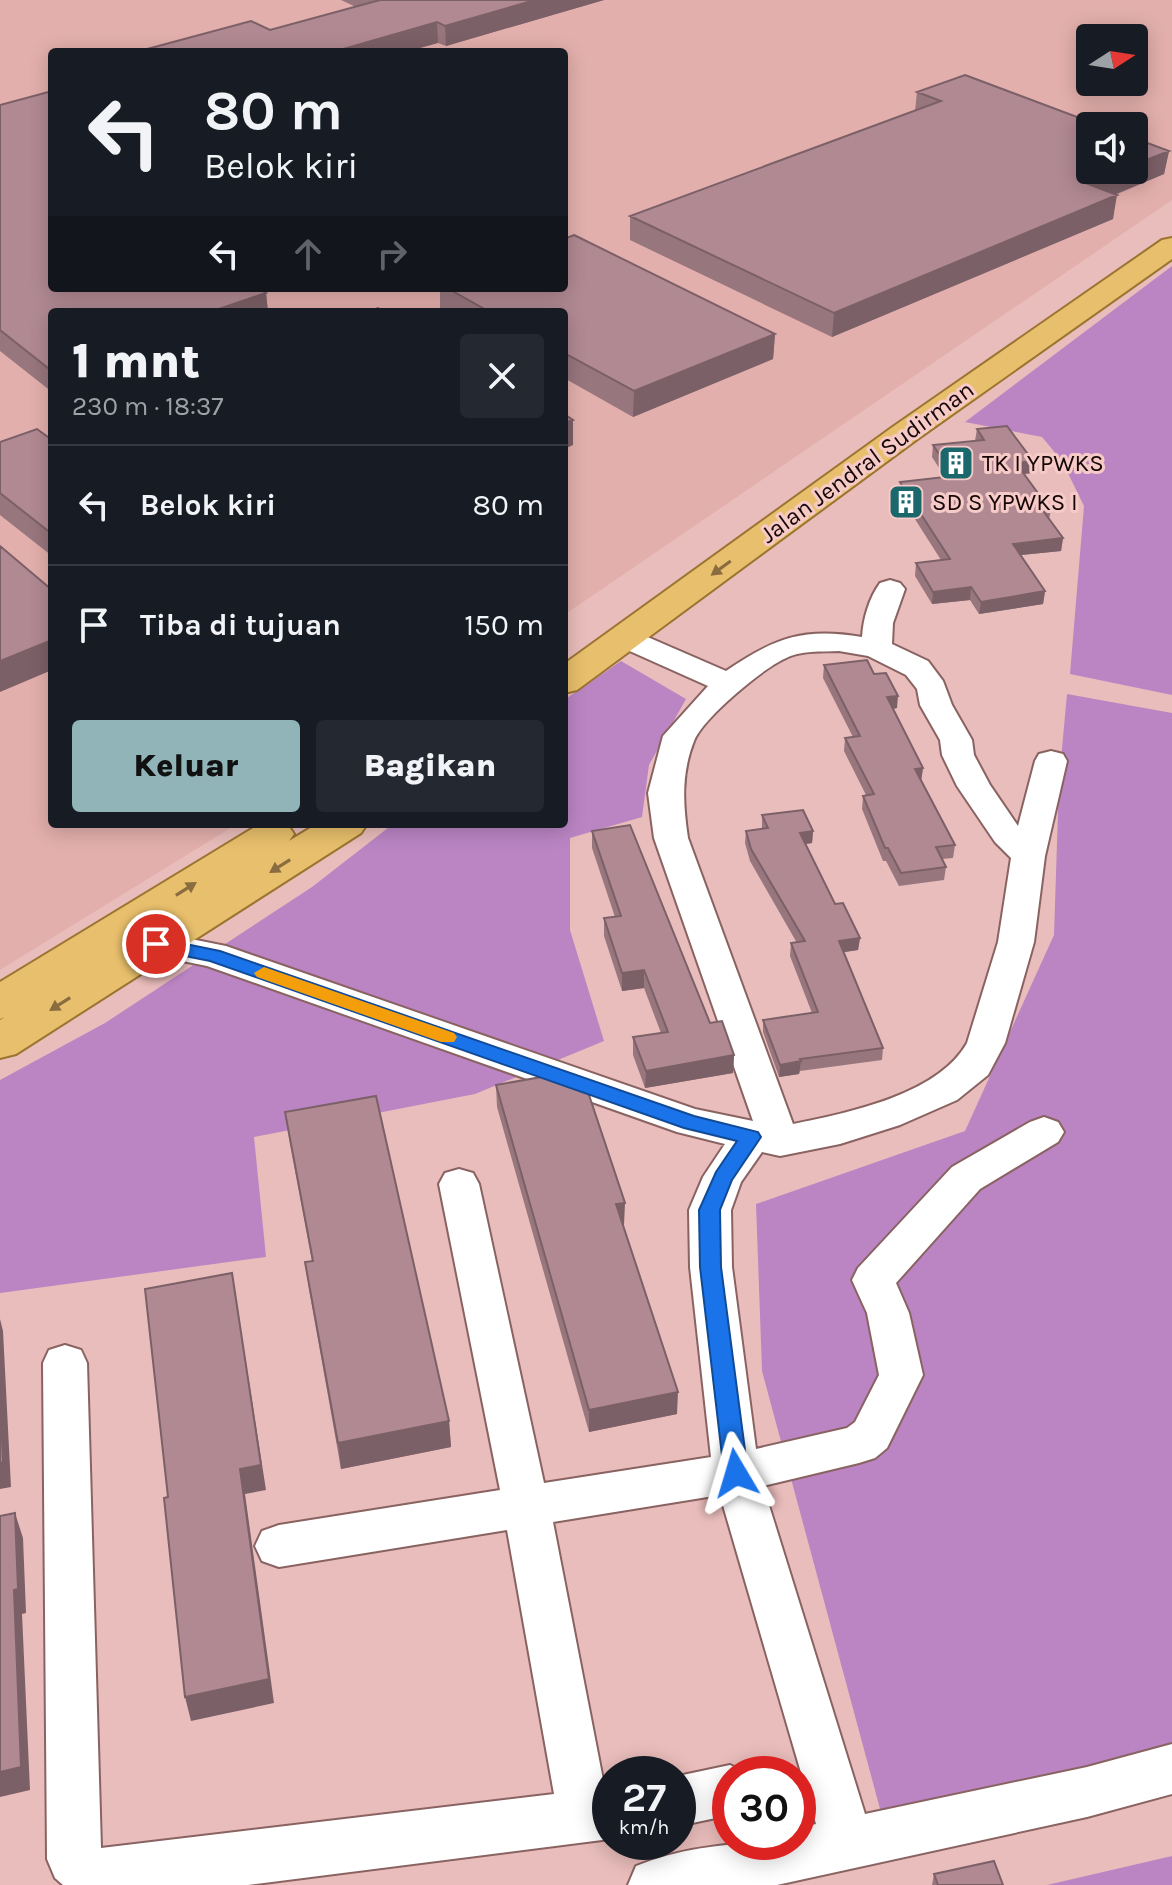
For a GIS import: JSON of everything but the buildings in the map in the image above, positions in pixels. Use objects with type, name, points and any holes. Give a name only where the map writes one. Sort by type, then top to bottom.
[{"type":"highway","name":"Jalan Jendral Sudirman","points":[[568,644],[858,440],[1172,226]]},
{"type":"highway","name":"Jalan Jendral Sudirman","points":[[568,679],[905,433],[1172,246]]},
{"type":"highway","points":[[0,1003],[283,828]]},
{"type":"highway","points":[[0,1042],[340,828]]},
{"type":"street","points":[[876,648],[878,623],[890,589]]},
{"type":"street","points":[[625,638],[728,683]]},
{"type":"street","points":[[765,1139],[671,838],[665,793],[679,736],[728,683],[774,652],[804,643],[839,642],[876,648],[917,668],[932,688],[936,705],[956,740],[958,755],[974,786],[1007,834],[1028,856]]},
{"type":"street","points":[[156,944],[213,955],[691,1122],[765,1139],[886,1115],[943,1090],[974,1065],[986,1043],[1016,942],[1028,856],[1051,761]]},
{"type":"street","points":[[279,1546],[736,1473],[859,1444],[871,1435],[901,1375],[888,1313],[873,1280],[966,1178],[1044,1132]]},
{"type":"street","points":[[765,1139],[723,1177],[710,1210],[711,1267],[736,1473],[808,1756]]},
{"type":"street","points":[[459,1184],[526,1506],[582,1805],[592,1811]]},
{"type":"street","points":[[65,1363],[74,1859],[91,1875],[118,1875],[592,1816]]},
{"type":"street","points":[[655,1885],[1087,1792],[1172,1769]]},
{"type":"street","points":[[816,1781],[848,1844]]},
{"type":"shaded area","points":[[0,0],[1172,0],[1172,200],[568,612],[568,308],[48,308],[48,828],[231,828],[0,970]]},
{"type":"shaded area","points":[[1172,266],[1172,695],[1070,674],[1084,506],[1062,461],[1042,437],[965,422]]},
{"type":"shaded area","points":[[621,661],[686,699],[649,765],[642,817],[570,838],[570,930],[604,1041],[475,1094],[254,1137],[266,1257],[0,1293],[0,1080],[105,1023],[312,887],[388,828],[568,828],[568,697]]},
{"type":"shaded area","points":[[1067,694],[1172,713],[1172,1753],[883,1820],[762,1371],[756,1204],[965,1131],[1054,935],[1059,781]]},
{"type":"shaded area","points":[[1172,1856],[1172,1885],[1047,1885]]},
{"type":"slow traffic","points":[[264,973],[447,1037]]},
{"type":"place","name":"TK I YPWKS","points":[[956,463]]},
{"type":"place","name":"SD S YPWKS I","points":[[906,502]]},
{"type":"route","points":[[156,944],[213,955],[691,1122],[751,1137],[723,1177],[710,1210],[711,1267],[736,1473]]}]
